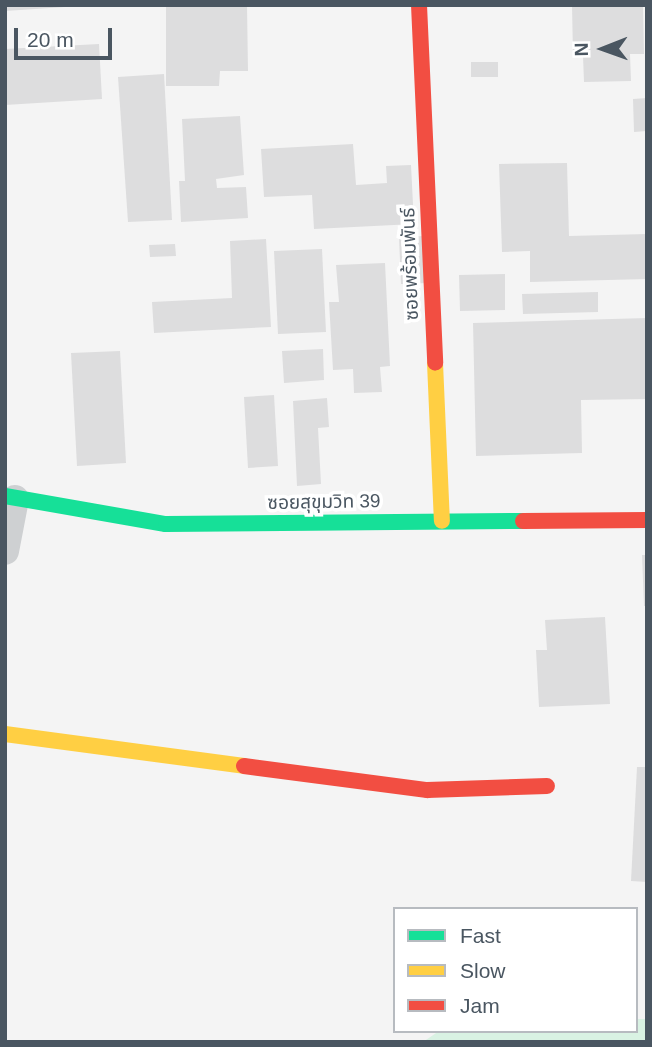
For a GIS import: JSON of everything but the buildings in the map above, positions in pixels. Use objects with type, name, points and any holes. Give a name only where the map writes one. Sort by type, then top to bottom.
[{"type":"street","name":"ซอยพร้อมพันธ์","points":[[419,5],[442,521]]},
{"type":"street","name":"ซอยสุขุมวิท 39","points":[[10,497],[166,524],[647,520]]},
{"type":"street","points":[[5,551],[10,497]]},
{"type":"street","points":[[5,734],[427,790],[547,786]]},
{"type":"green space","points":[[638,1019],[647,1019],[647,1042],[423,1042],[436,1033],[638,1033]]},
{"type":"traffic: fast","points":[[5,496],[166,524],[523,521]]},
{"type":"traffic: slow","points":[[435,363],[442,521]]},
{"type":"traffic: slow","points":[[5,734],[244,766]]},
{"type":"traffic: jam","points":[[419,5],[435,363]]},
{"type":"traffic: jam","points":[[523,521],[647,520]]},
{"type":"traffic: jam","points":[[244,766],[427,790],[547,786]]}]
